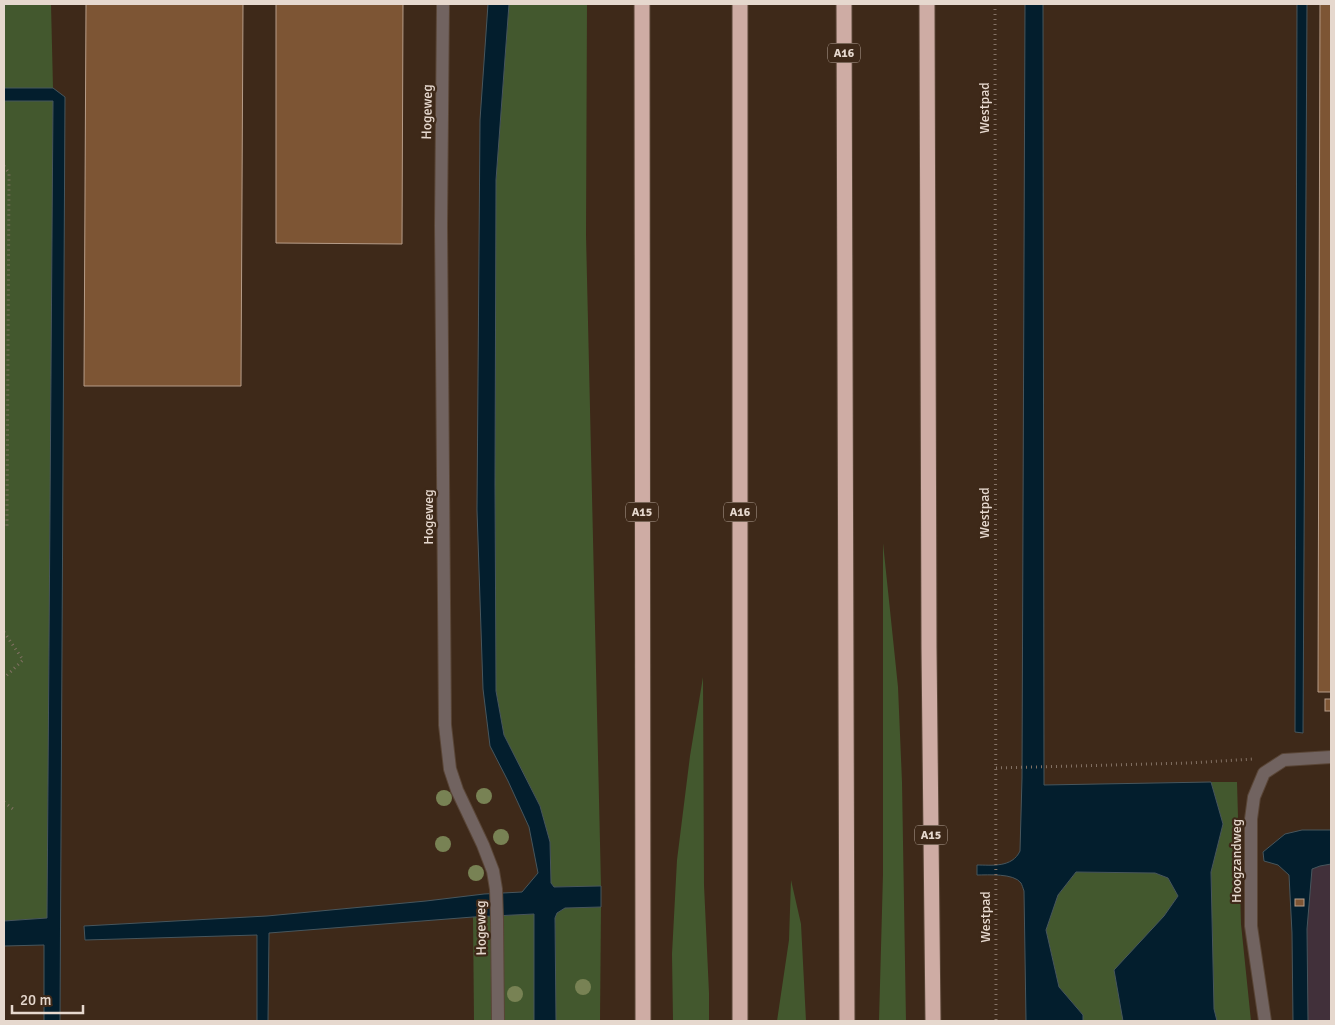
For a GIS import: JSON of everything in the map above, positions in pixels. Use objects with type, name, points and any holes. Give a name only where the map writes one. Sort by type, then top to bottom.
[{"type":"highway","name":"A15","points":[[642,4],[643,1021]]},
{"type":"highway","name":"A16","points":[[740,4],[740,1021]]},
{"type":"highway","name":"A16","points":[[844,4],[848,1021]]},
{"type":"highway","name":"A15","points":[[927,4],[929,648],[933,1021]]},
{"type":"street","name":"Hogeweg","points":[[443,4],[441,235],[445,725],[450,768],[456,790],[483,844],[493,871],[496,889],[498,1021]]},
{"type":"street","points":[[1284,760],[1331,758]]},
{"type":"street","name":"Hoogzandweg","points":[[1265,1021],[1251,926],[1251,820],[1254,797],[1264,773],[1284,760]]},
{"type":"path","name":"Westpad","points":[[995,4],[996,1021]]},
{"type":"path","points":[[4,166],[10,173],[6,332],[7,527],[4,528]]},
{"type":"path","points":[[4,192],[9,192]]},
{"type":"path","points":[[4,632],[23,660],[4,678]]},
{"type":"path","points":[[996,768],[1050,765],[1189,763],[1255,759],[1284,760]]},
{"type":"path","points":[[4,802],[13,809]]},
{"type":"shaded area","points":[[1298,846],[1331,846],[1331,1021],[1302,1021]]},
{"type":"green space","points":[[4,4],[51,4],[53,88],[4,88]]},
{"type":"green space","points":[[509,4],[587,4],[586,235],[601,886],[554,887],[551,883],[550,842],[540,806],[504,735],[496,691],[496,180]]},
{"type":"green space","points":[[4,101],[53,101],[47,918],[4,921]]},
{"type":"green space","points":[[883,543],[898,687],[902,782],[906,1021],[879,1021],[883,874]]},
{"type":"green space","points":[[703,677],[704,885],[709,1021],[673,1021],[672,954],[677,860],[690,756]]},
{"type":"green space","points":[[1211,782],[1237,782],[1241,924],[1251,1021],[1217,1021],[1214,1009],[1211,872],[1223,824]]},
{"type":"green space","points":[[1076,872],[1155,873],[1168,878],[1178,896],[1164,916],[1123,1021],[1083,1021],[1083,1015],[1059,987],[1046,930],[1058,895]]},
{"type":"green space","points":[[791,880],[801,924],[806,1021],[777,1021],[789,940]]},
{"type":"green space","points":[[601,907],[600,1021],[556,1021],[555,918],[557,913],[565,908]]},
{"type":"green space","points":[[534,914],[534,1021],[474,1021],[473,917]]},
{"type":"water","points":[[488,4],[509,4],[496,180],[496,691],[504,735],[540,806],[550,842],[551,883],[554,887],[601,886],[601,907],[565,908],[557,913],[555,918],[556,1021],[534,1021],[534,914],[269,933],[268,1021],[257,1021],[257,935],[85,940],[84,926],[267,916],[484,894],[522,892],[538,873],[529,827],[490,746],[483,689],[477,510],[480,120]]},
{"type":"water","points":[[1025,4],[1043,4],[1044,785],[1211,782],[1223,824],[1211,872],[1214,1009],[1217,1021],[1123,1021],[1114,970],[1164,916],[1178,896],[1168,878],[1155,873],[1076,872],[1058,895],[1046,930],[1059,987],[1083,1015],[1083,1021],[1026,1021],[1024,890],[1021,883],[1013,878],[1001,875],[977,875],[977,865],[1007,863],[1020,851],[1022,778]]},
{"type":"water","points":[[1297,4],[1307,4],[1303,733],[1295,732]]},
{"type":"water","points":[[4,88],[53,88],[65,97],[60,1021],[44,1021],[44,945],[4,946],[4,921],[47,918],[53,101],[4,101]]},
{"type":"water","points":[[1302,830],[1331,830],[1331,864],[1312,869],[1307,929],[1308,1021],[1293,1021],[1289,875],[1278,865],[1264,861],[1263,852],[1285,834]]},
{"type":"building","points":[[86,4],[243,4],[241,386],[84,386]]},
{"type":"building","points":[[276,4],[403,4],[402,244],[276,243]]},
{"type":"building","points":[[1320,4],[1331,4],[1331,692],[1318,692]]},
{"type":"building","points":[[1325,699],[1331,699],[1331,711],[1325,711]]},
{"type":"building","points":[[1295,899],[1304,899],[1304,906],[1295,906]]}]
